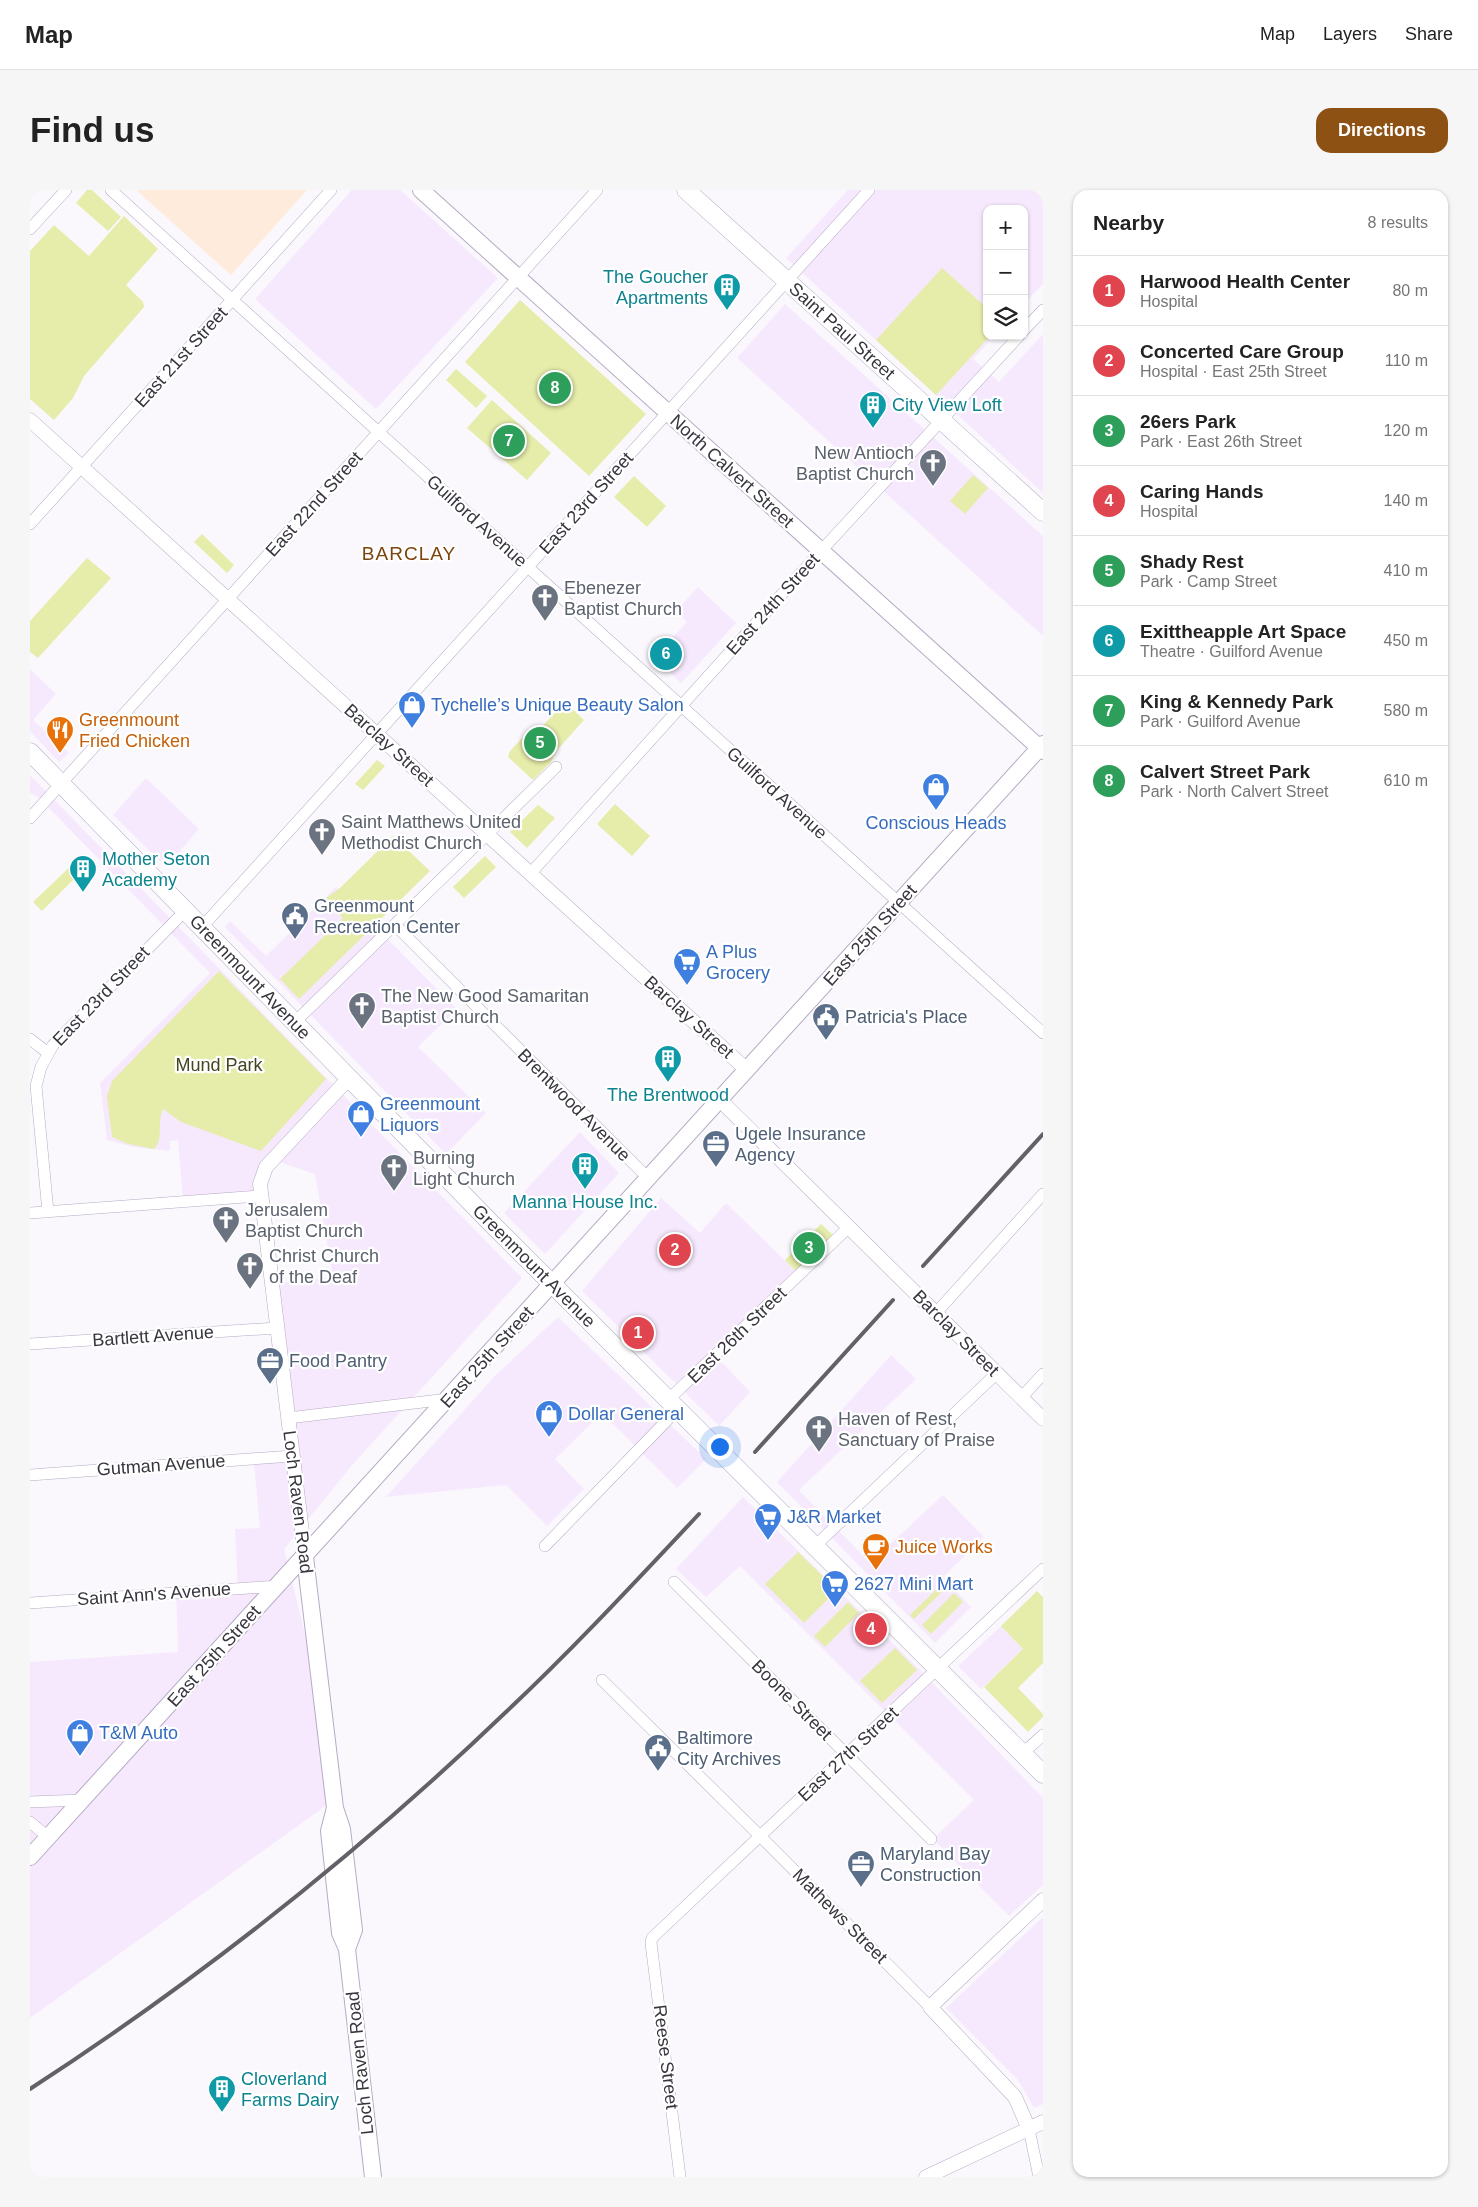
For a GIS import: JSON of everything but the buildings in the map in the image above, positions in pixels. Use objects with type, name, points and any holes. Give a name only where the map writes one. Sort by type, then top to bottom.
[{"type":"main road","name":"North Calvert Street","points":[[421,190],[668,412],[820,552],[1042,748]]},
{"type":"main road","name":"Saint Paul Street","points":[[686,190],[1043,512]]},
{"type":"main road","name":"East 25th Street","points":[[30,1857],[1042,748]]},
{"type":"main road","name":"Greenmount Avenue","points":[[30,752],[348,1079],[1043,1774]]},
{"type":"main road","name":"Loch Raven Road","points":[[305,1557],[335,1808],[329,1831],[340,1933],[347,1949],[373,2177]]},
{"type":"street","points":[[30,229],[66,190]]},
{"type":"street","name":"Guilford Avenue","points":[[112,190],[1043,1033]]},
{"type":"street","name":"East 21st Street","points":[[30,524],[331,190]]},
{"type":"street","name":"East 22nd Street","points":[[30,818],[597,190]]},
{"type":"street","name":"East 23rd Street","points":[[202,927],[869,190]]},
{"type":"street","points":[[1028,326],[1043,310]]},
{"type":"street","name":"East 24th Street","points":[[530,874],[820,552],[1015,340]]},
{"type":"street","name":"Barclay Street","points":[[30,420],[747,1070]]},
{"type":"street","points":[[294,1023],[556,767]]},
{"type":"street","name":"East 23rd Street","points":[[48,1212],[36,1086],[48,1053],[53,1045],[185,910]]},
{"type":"street","name":"Brentwood Avenue","points":[[394,925],[649,1179]]},
{"type":"street","points":[[30,1040],[48,1053]]},
{"type":"street","points":[[30,1213],[260,1196],[260,1177],[266,1167],[348,1079]]},
{"type":"street","name":"Barclay Street","points":[[720,1100],[1043,1419]]},
{"type":"street","points":[[936,1313],[1043,1194]]},
{"type":"street","name":"Loch Raven Road","points":[[260,1196],[305,1557]]},
{"type":"street","name":"East 26th Street","points":[[545,1546],[673,1404],[848,1228]]},
{"type":"street","name":"Bartlett Avenue","points":[[30,1344],[277,1328]]},
{"type":"street","points":[[815,1546],[997,1374]]},
{"type":"street","points":[[1022,1398],[1043,1374]]},
{"type":"street","points":[[288,1418],[448,1399]]},
{"type":"street","name":"Gutman Avenue","points":[[30,1475],[292,1456]]},
{"type":"street","name":"East 27th Street","points":[[652,1938],[1043,1569]]},
{"type":"street","name":"Boone Street","points":[[674,1582],[931,1839]]},
{"type":"street","name":"Saint Ann's Avenue","points":[[30,1603],[279,1586]]},
{"type":"street","name":"Mathews Street","points":[[602,1680],[930,2007],[1014,2097],[1029,2129],[1039,2177]]},
{"type":"street","points":[[1023,1753],[1043,1735]]},
{"type":"street","points":[[30,1802],[82,1800]]},
{"type":"street","points":[[30,1822],[48,1837]]},
{"type":"street","points":[[930,2007],[1043,1900]]},
{"type":"street","name":"Reese Street","points":[[652,1938],[651,1943],[680,2177]]},
{"type":"street","points":[[926,2177],[1043,2122]]},
{"type":"shaded area","points":[[136,190],[307,190],[231,275]]},
{"type":"shaded area","points":[[352,190],[400,190],[498,278],[376,409],[255,299]]},
{"type":"shaded area","points":[[848,190],[1043,190],[1043,284],[1028,300],[1028,205],[983,205],[983,340],[990,340],[973,359],[999,382],[1043,334],[1043,493],[786,258]]},
{"type":"shaded area","points":[[785,304],[1043,536],[1043,636],[737,358]]},
{"type":"shaded area","points":[[698,587],[736,623],[681,683],[654,658],[687,622],[676,611]]},
{"type":"shaded area","points":[[30,669],[56,694],[33,720],[69,753],[59,762],[30,731]]},
{"type":"shaded area","points":[[30,775],[522,1278],[353,1464],[284,1549],[319,1691],[331,1802],[30,2018],[30,1662],[178,1652],[176,1592],[238,1590],[235,1529],[260,1528],[253,1454],[289,1452],[269,1284],[333,1277],[315,1174],[273,1160],[258,1194],[183,1200],[178,1140],[170,1141],[170,1151],[133,1147],[107,1140],[100,1083],[210,973],[38,797],[30,793]]},
{"type":"shaded area","points":[[146,778],[199,829],[166,867],[113,815]]},
{"type":"shaded area","points":[[336,887],[457,1009],[418,1047],[486,1113],[446,1154],[225,927],[230,921],[266,956]]},
{"type":"shaded area","points":[[580,1132],[619,1173],[545,1254],[504,1213]]},
{"type":"shaded area","points":[[661,1198],[700,1233],[726,1203],[797,1272],[713,1353],[750,1392],[719,1426],[582,1291]]},
{"type":"shaded area","points":[[558,1317],[706,1459],[677,1488],[602,1413],[555,1459],[584,1489],[547,1526],[506,1485],[386,1497],[495,1376]]},
{"type":"shaded area","points":[[891,1355],[916,1379],[799,1490],[870,1563],[943,1495],[984,1537],[943,1577],[971,1607],[935,1643],[777,1482]]},
{"type":"shaded area","points":[[743,1497],[920,1670],[1043,1798],[1043,1885],[1009,1916],[933,1839],[974,1800],[740,1566],[706,1597],[676,1569]]},
{"type":"shaded area","points":[[1001,1626],[1023,1649],[981,1689],[958,1666]]},
{"type":"shaded area","points":[[1043,1917],[1043,2104],[1034,2108],[1018,2080],[946,2008]]},
{"type":"green space","points":[[87,190],[92,190],[121,217],[108,231],[76,203]]},
{"type":"green space","points":[[124,216],[158,249],[126,285],[143,302],[144,307],[84,376],[73,398],[54,420],[30,399],[30,251],[54,225],[89,256]]},
{"type":"green space","points":[[942,268],[983,304],[983,340],[986,340],[936,395],[876,340]]},
{"type":"green space","points":[[520,300],[646,414],[589,476],[465,362]]},
{"type":"green space","points":[[456,369],[487,396],[476,408],[446,380]]},
{"type":"green space","points":[[492,400],[551,453],[527,480],[467,428]]},
{"type":"green space","points":[[973,475],[988,488],[965,514],[950,501]]},
{"type":"green space","points":[[634,476],[666,506],[647,527],[614,497]]},
{"type":"green space","points":[[202,534],[234,565],[227,573],[194,542]]},
{"type":"green space","points":[[87,558],[111,578],[38,658],[30,652],[30,621]]},
{"type":"green space","points":[[565,702],[584,720],[557,750],[551,762],[533,780],[508,757],[510,751],[524,736],[537,732]]},
{"type":"green space","points":[[377,760],[385,766],[363,790],[355,784]]},
{"type":"green space","points":[[615,804],[650,836],[632,856],[597,824]]},
{"type":"green space","points":[[538,805],[555,818],[527,848],[510,832]]},
{"type":"green space","points":[[393,836],[430,871],[299,999],[280,979],[343,918],[325,899],[340,888]]},
{"type":"green space","points":[[485,856],[496,867],[464,898],[453,887]]},
{"type":"green space","points":[[77,860],[85,868],[42,911],[33,902]]},
{"type":"green space","name":"Mund Park","points":[[219,971],[326,1079],[261,1151],[181,1122],[163,1109],[160,1119],[159,1141],[154,1149],[128,1144],[112,1137],[107,1096],[112,1081]]},
{"type":"green space","points":[[821,1224],[833,1235],[797,1272],[785,1260]]},
{"type":"green space","points":[[798,1552],[837,1590],[804,1623],[765,1584]]},
{"type":"green space","points":[[944,1582],[948,1586],[914,1619],[910,1615]]},
{"type":"green space","points":[[1037,1591],[1043,1597],[1043,1663],[1018,1688],[1043,1714],[1043,1717],[1028,1732],[984,1687],[1023,1649],[1001,1626]]},
{"type":"green space","points":[[954,1593],[963,1602],[931,1634],[922,1625]]},
{"type":"green space","points":[[848,1602],[859,1613],[825,1647],[814,1636]]},
{"type":"green space","points":[[895,1648],[917,1670],[882,1703],[860,1681]]},
{"type":"railway","points":[[923,1266],[1043,1134]]},
{"type":"railway","points":[[755,1452],[893,1300]]},
{"type":"railway","points":[[30,2089],[156,2003],[278,1911],[337,1863],[507,1711],[604,1614],[699,1514]]},
{"type":"place","name":"The Goucher Apartments","points":[[727,311]]},
{"type":"place","name":"Calvert Street Park","points":[[555,388]]},
{"type":"place","name":"City View Loft","points":[[873,429]]},
{"type":"place","name":"King & Kennedy Park","points":[[509,441]]},
{"type":"place","name":"New Antioch Baptist Church","points":[[933,487]]},
{"type":"place","name":"Ebenezer Baptist Church","points":[[545,622]]},
{"type":"place","name":"Exittheapple Art Space","points":[[666,654]]},
{"type":"place","name":"Tychelle’s Unique Beauty Salon","points":[[412,729]]},
{"type":"place","name":"Shady Rest","points":[[540,743]]},
{"type":"place","name":"Greenmount Fried Chicken","points":[[60,754]]},
{"type":"place","name":"Conscious Heads","points":[[936,811]]},
{"type":"place","name":"Saint Matthews United Methodist Church","points":[[322,856]]},
{"type":"place","name":"Mother Seton Academy","points":[[83,893]]},
{"type":"place","name":"Greenmount Recreation Center","points":[[295,940]]},
{"type":"place","name":"A Plus Grocery","points":[[687,986]]},
{"type":"place","name":"The New Good Samaritan Baptist Church","points":[[362,1030]]},
{"type":"place","name":"Patricia's Place","points":[[826,1041]]},
{"type":"place","name":"The Brentwood","points":[[668,1083]]},
{"type":"place","name":"Greenmount Liquors","points":[[361,1138]]},
{"type":"place","name":"Ugele Insurance Agency","points":[[716,1168]]},
{"type":"place","name":"Manna House Inc.","points":[[585,1190]]},
{"type":"place","name":"Burning Light Church","points":[[394,1192]]},
{"type":"place","name":"Jerusalem Baptist Church","points":[[226,1244]]},
{"type":"place","name":"26ers Park","points":[[809,1248]]},
{"type":"place","name":"Concerted Care Group","points":[[675,1250]]},
{"type":"place","name":"Christ Church of the Deaf","points":[[250,1290]]},
{"type":"place","name":"Harwood Health Center","points":[[638,1333]]},
{"type":"place","name":"Food Pantry","points":[[270,1385]]},
{"type":"place","name":"Dollar General","points":[[549,1438]]},
{"type":"place","name":"Haven of Rest, Sanctuary of Praise","points":[[819,1453]]},
{"type":"place","name":"J&R Market","points":[[768,1541]]},
{"type":"place","name":"Juice Works","points":[[876,1571]]},
{"type":"place","name":"2627 Mini Mart","points":[[835,1608]]},
{"type":"place","name":"Caring Hands","points":[[871,1629]]},
{"type":"place","name":"T&M Auto","points":[[80,1757]]},
{"type":"place","name":"Baltimore City Archives","points":[[658,1772]]},
{"type":"place","name":"Maryland Bay Construction","points":[[861,1888]]},
{"type":"place","name":"Cloverland Farms Dairy","points":[[222,2113]]},
{"type":"district","name":"BARCLAY","points":[[409,553]]}]
